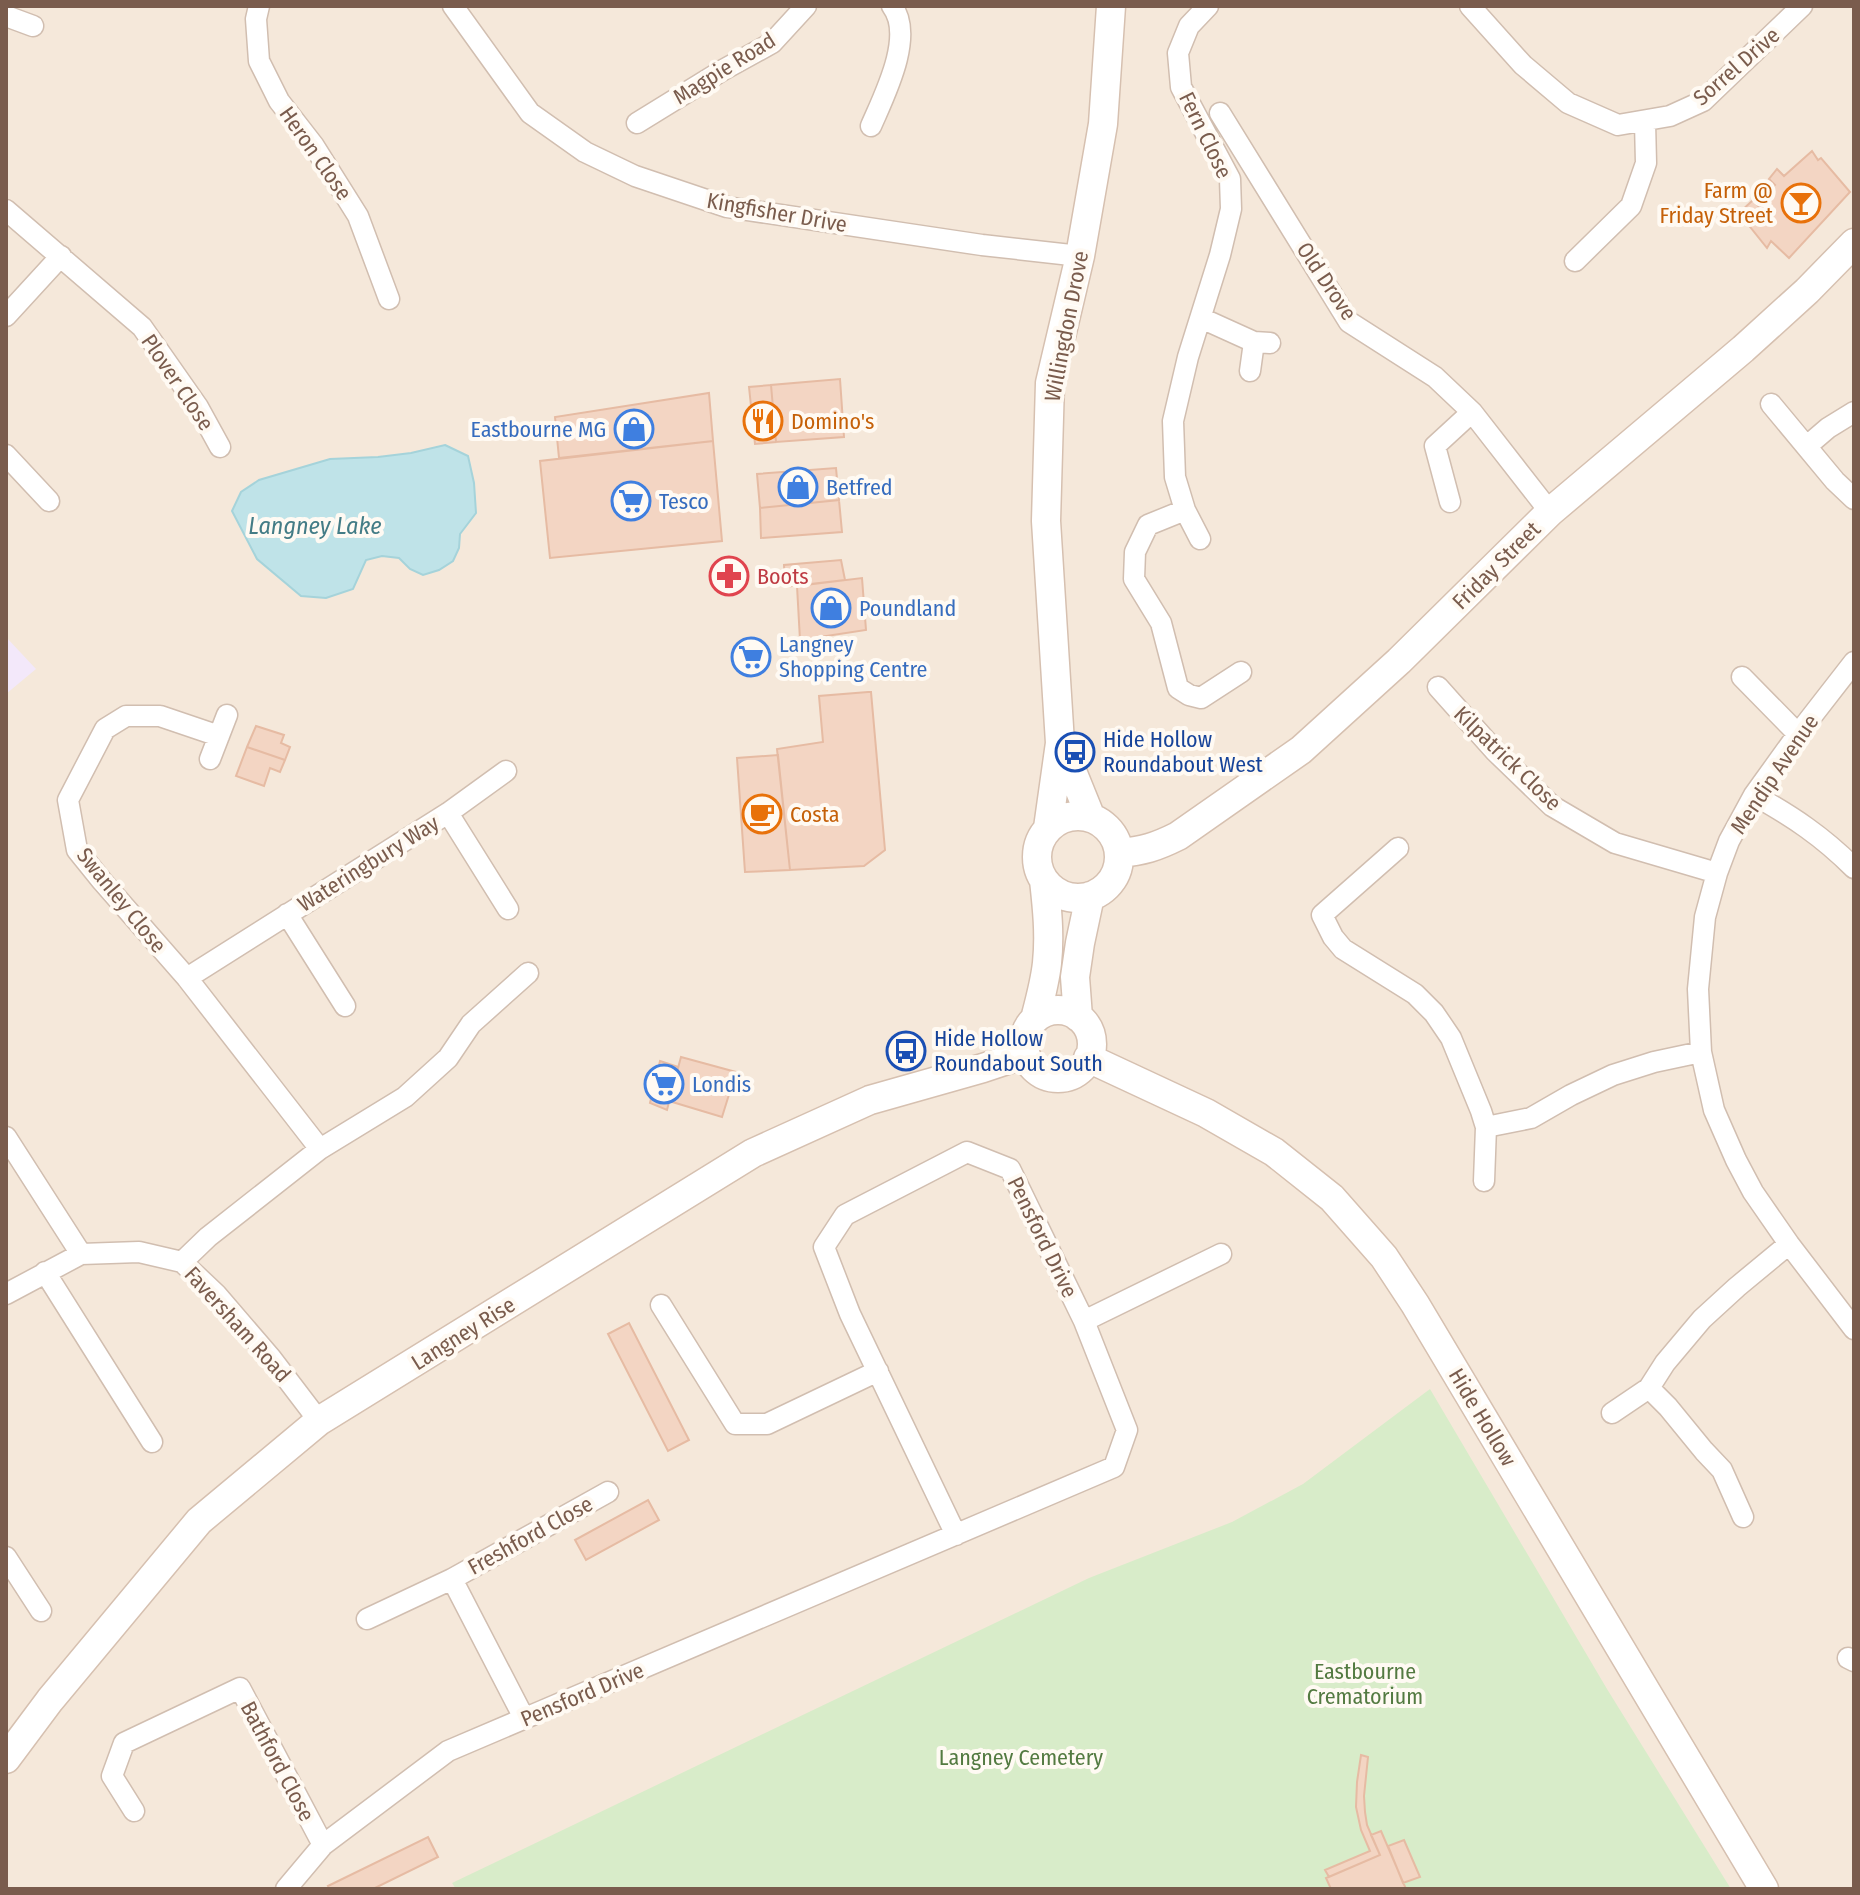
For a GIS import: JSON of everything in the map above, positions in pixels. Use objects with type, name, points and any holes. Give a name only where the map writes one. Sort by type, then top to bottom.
[{"type":"main road","name":"Willingdon Drove","points":[[1048,828],[1060,743],[1046,521],[1050,383],[1080,256],[1103,124],[1111,6]]},
{"type":"main road","name":"Friday Street","points":[[1119,853],[1144,851],[1178,836],[1301,750],[1399,661],[1550,512],[1743,349],[1854,243]]},
{"type":"main road","name":"Willingdon Drove","points":[[1060,743],[1091,818]]},
{"type":"main road","points":[[1035,1019],[1056,1010],[1068,1011],[1086,1025],[1092,1047],[1082,1068],[1061,1078],[1049,1077],[1038,1072],[1025,1054],[1025,1035],[1035,1019],[1048,961],[1049,919],[1037,853],[1040,840],[1048,828],[1068,817],[1091,818],[1110,831],[1119,853],[1119,864],[1109,884],[1100,892],[1077,898],[1053,889],[1044,880]]},
{"type":"main road","points":[[1078,1017],[1075,977],[1090,896]]},
{"type":"main road","name":"Langney Rise","points":[[6,1759],[50,1700],[199,1521],[319,1421],[753,1153],[870,1100],[1025,1054]]},
{"type":"main road","name":"Hide Hollow","points":[[1088,1058],[1206,1113],[1274,1152],[1332,1198],[1384,1257],[1764,1889]]},
{"type":"street","points":[[10,6],[6,16],[33,26]]},
{"type":"street","name":"Heron Close","points":[[259,6],[256,19],[259,61],[279,101],[314,146],[358,216],[389,299]]},
{"type":"street","name":"Kingfisher Drive","points":[[453,6],[530,113],[585,152],[635,176],[727,207],[982,245],[1080,256]]},
{"type":"street","name":"Magpie Road","points":[[637,123],[772,43],[806,6]]},
{"type":"street","points":[[871,126],[890,82],[901,39],[896,10],[892,6]]},
{"type":"street","name":"Fern Close","points":[[1200,539],[1185,510],[1175,477],[1173,421],[1188,357],[1231,209],[1230,179],[1181,87],[1178,53],[1189,26],[1208,6]]},
{"type":"street","name":"Sorrel Drive","points":[[1470,6],[1523,65],[1568,103],[1618,125],[1670,116],[1703,101],[1802,6]]},
{"type":"street","name":"Old Drove","points":[[1220,113],[1349,322],[1435,377],[1472,412],[1550,512]]},
{"type":"street","points":[[1575,261],[1631,206],[1646,163],[1645,122]]},
{"type":"street","name":"Plover Close","points":[[6,210],[142,327],[198,407],[220,447]]},
{"type":"street","points":[[6,316],[61,256]]},
{"type":"street","points":[[1201,318],[1262,343],[1250,371]]},
{"type":"street","points":[[1771,404],[1835,481],[1854,499]]},
{"type":"street","points":[[1450,502],[1435,446],[1472,412]]},
{"type":"street","points":[[1807,446],[1854,412]]},
{"type":"street","points":[[6,455],[49,501]]},
{"type":"street","points":[[1185,510],[1148,525],[1135,552],[1134,579],[1161,623],[1178,688],[1201,698],[1241,672]]},
{"type":"street","name":"Mendip Avenue","points":[[1854,662],[1754,795],[1729,841],[1705,917],[1698,989],[1701,1052],[1714,1110],[1736,1160],[1753,1192],[1789,1244],[1854,1329]]},
{"type":"street","points":[[1742,677],[1798,734]]},
{"type":"street","name":"Kilpatrick Close","points":[[1438,687],[1496,752],[1552,806],[1615,843],[1717,873]]},
{"type":"street","points":[[210,759],[227,715]]},
{"type":"street","name":"Swanley Close","points":[[219,736],[160,716],[126,716],[105,729],[68,800],[77,850],[187,978],[320,1149]]},
{"type":"street","name":"Wateringbury Way","points":[[187,978],[448,813],[506,771]]},
{"type":"street","points":[[1754,795],[1808,827],[1854,868]]},
{"type":"street","name":"Wateringbury Way","points":[[448,813],[508,909]]},
{"type":"street","points":[[1398,848],[1322,915],[1343,949],[1415,994],[1434,1013],[1451,1038],[1486,1127],[1484,1181]]},
{"type":"street","name":"Wateringbury Way","points":[[287,914],[345,1006]]},
{"type":"street","points":[[182,1262],[208,1237],[320,1149],[405,1097],[448,1058],[471,1024],[528,973]]},
{"type":"street","points":[[1486,1127],[1531,1118],[1613,1075],[1701,1052]]},
{"type":"street","points":[[6,1137],[81,1254]]},
{"type":"street","name":"Pensford Drive","points":[[286,1889],[323,1845],[448,1751],[956,1535],[1114,1467],[1127,1430],[1084,1321],[1010,1169],[967,1152],[845,1215],[824,1247],[850,1314],[956,1535]]},
{"type":"street","points":[[1612,1413],[1649,1388],[1665,1363],[1702,1319],[1789,1244]]},
{"type":"street","name":"Faversham Road","points":[[6,1294],[81,1254],[139,1252],[182,1262],[216,1294],[263,1348],[319,1421]]},
{"type":"street","points":[[1084,1321],[1221,1254]]},
{"type":"street","points":[[45,1272],[152,1442]]},
{"type":"street","points":[[661,1305],[735,1424],[767,1424],[878,1371]]},
{"type":"street","points":[[1649,1388],[1722,1470],[1743,1517]]},
{"type":"street","name":"Freshford Close","points":[[367,1619],[452,1579],[608,1492]]},
{"type":"street","points":[[6,1557],[41,1611]]},
{"type":"street","name":"Freshford Close","points":[[452,1579],[524,1718]]},
{"type":"street","name":"Bathford Close","points":[[134,1811],[112,1776],[124,1743],[240,1688],[323,1845]]},
{"type":"shaded area","points":[[6,6],[1854,6],[1854,1889],[6,1889]]},
{"type":"shaded area","points":[[6,637],[36,669],[6,694]]},
{"type":"green space","name":"Eastbourne Crematorium","points":[[1430,1389],[1607,1689],[1731,1889],[456,1889],[452,1883],[1089,1578],[1232,1522],[1303,1484]]},
{"type":"water","name":"Langney Lake","points":[[445,445],[468,456],[476,513],[460,534],[459,548],[453,561],[423,575],[410,569],[399,558],[382,556],[366,560],[353,589],[326,598],[301,596],[257,559],[232,511],[241,492],[259,480],[330,459],[411,453]]},
{"type":"building","name":"Farm @ Friday Street","points":[[1812,151],[1850,192],[1789,258],[1771,241],[1767,248],[1739,213],[1753,200],[1759,207],[1765,200],[1762,197],[1775,185],[1769,179],[1777,169],[1784,176]]},
{"type":"building","points":[[840,379],[844,437],[776,442],[771,385]]},
{"type":"building","name":"Domino's","points":[[771,385],[776,442],[755,444],[749,387]]},
{"type":"building","name":"Eastbourne MG","points":[[709,393],[713,441],[559,458],[555,417]]},
{"type":"building","name":"Tesco","points":[[713,441],[722,541],[550,558],[540,461]]},
{"type":"building","name":"Betfred","points":[[836,468],[839,500],[760,508],[757,474]]},
{"type":"building","points":[[839,500],[842,532],[761,538],[760,508]]},
{"type":"building","points":[[841,560],[845,580],[785,587],[784,565]]},
{"type":"building","name":"Poundland","points":[[862,578],[866,630],[800,640],[797,586]]},
{"type":"building","points":[[871,692],[885,850],[864,866],[790,870],[777,749],[823,742],[819,696]]},
{"type":"building","points":[[256,726],[284,735],[281,743],[290,747],[285,760],[247,747]]},
{"type":"building","points":[[247,747],[285,760],[280,772],[270,768],[264,786],[236,776]]},
{"type":"building","name":"Costa","points":[[778,755],[790,870],[745,872],[737,758]]},
{"type":"building","points":[[681,1057],[736,1072],[722,1117],[669,1101]]},
{"type":"building","name":"Londis","points":[[660,1061],[678,1067],[667,1110],[650,1103]]},
{"type":"building","points":[[629,1323],[689,1440],[668,1451],[608,1334]]},
{"type":"building","points":[[648,1500],[659,1520],[586,1560],[575,1540]]},
{"type":"building","points":[[1361,1755],[1368,1757],[1364,1796],[1367,1825],[1380,1855],[1329,1877],[1325,1870],[1370,1851],[1356,1807]]},
{"type":"building","points":[[1381,1831],[1406,1889],[1331,1889],[1326,1878],[1380,1855],[1371,1835]]},
{"type":"building","points":[[428,1837],[438,1857],[373,1889],[330,1889],[328,1886]]},
{"type":"building","points":[[1404,1840],[1420,1877],[1403,1883],[1388,1846]]},
{"type":"place","name":"Farm @ Friday Street","points":[[1801,203]]},
{"type":"place","name":"Domino's","points":[[763,421]]},
{"type":"place","name":"Eastbourne MG","points":[[634,429]]},
{"type":"place","name":"Betfred","points":[[798,487]]},
{"type":"place","name":"Tesco","points":[[631,501]]},
{"type":"place","name":"Boots","points":[[729,576]]},
{"type":"place","name":"Poundland","points":[[831,608]]},
{"type":"place","name":"Langney Shopping Centre","points":[[751,657]]},
{"type":"place","name":"Hide Hollow Roundabout West","points":[[1075,752]]},
{"type":"place","name":"Costa","points":[[762,814]]},
{"type":"place","name":"Hide Hollow Roundabout South","points":[[906,1051]]},
{"type":"place","name":"Londis","points":[[664,1084]]},
{"type":"park label","name":"Langney Cemetery","points":[[1021,1757]]}]
